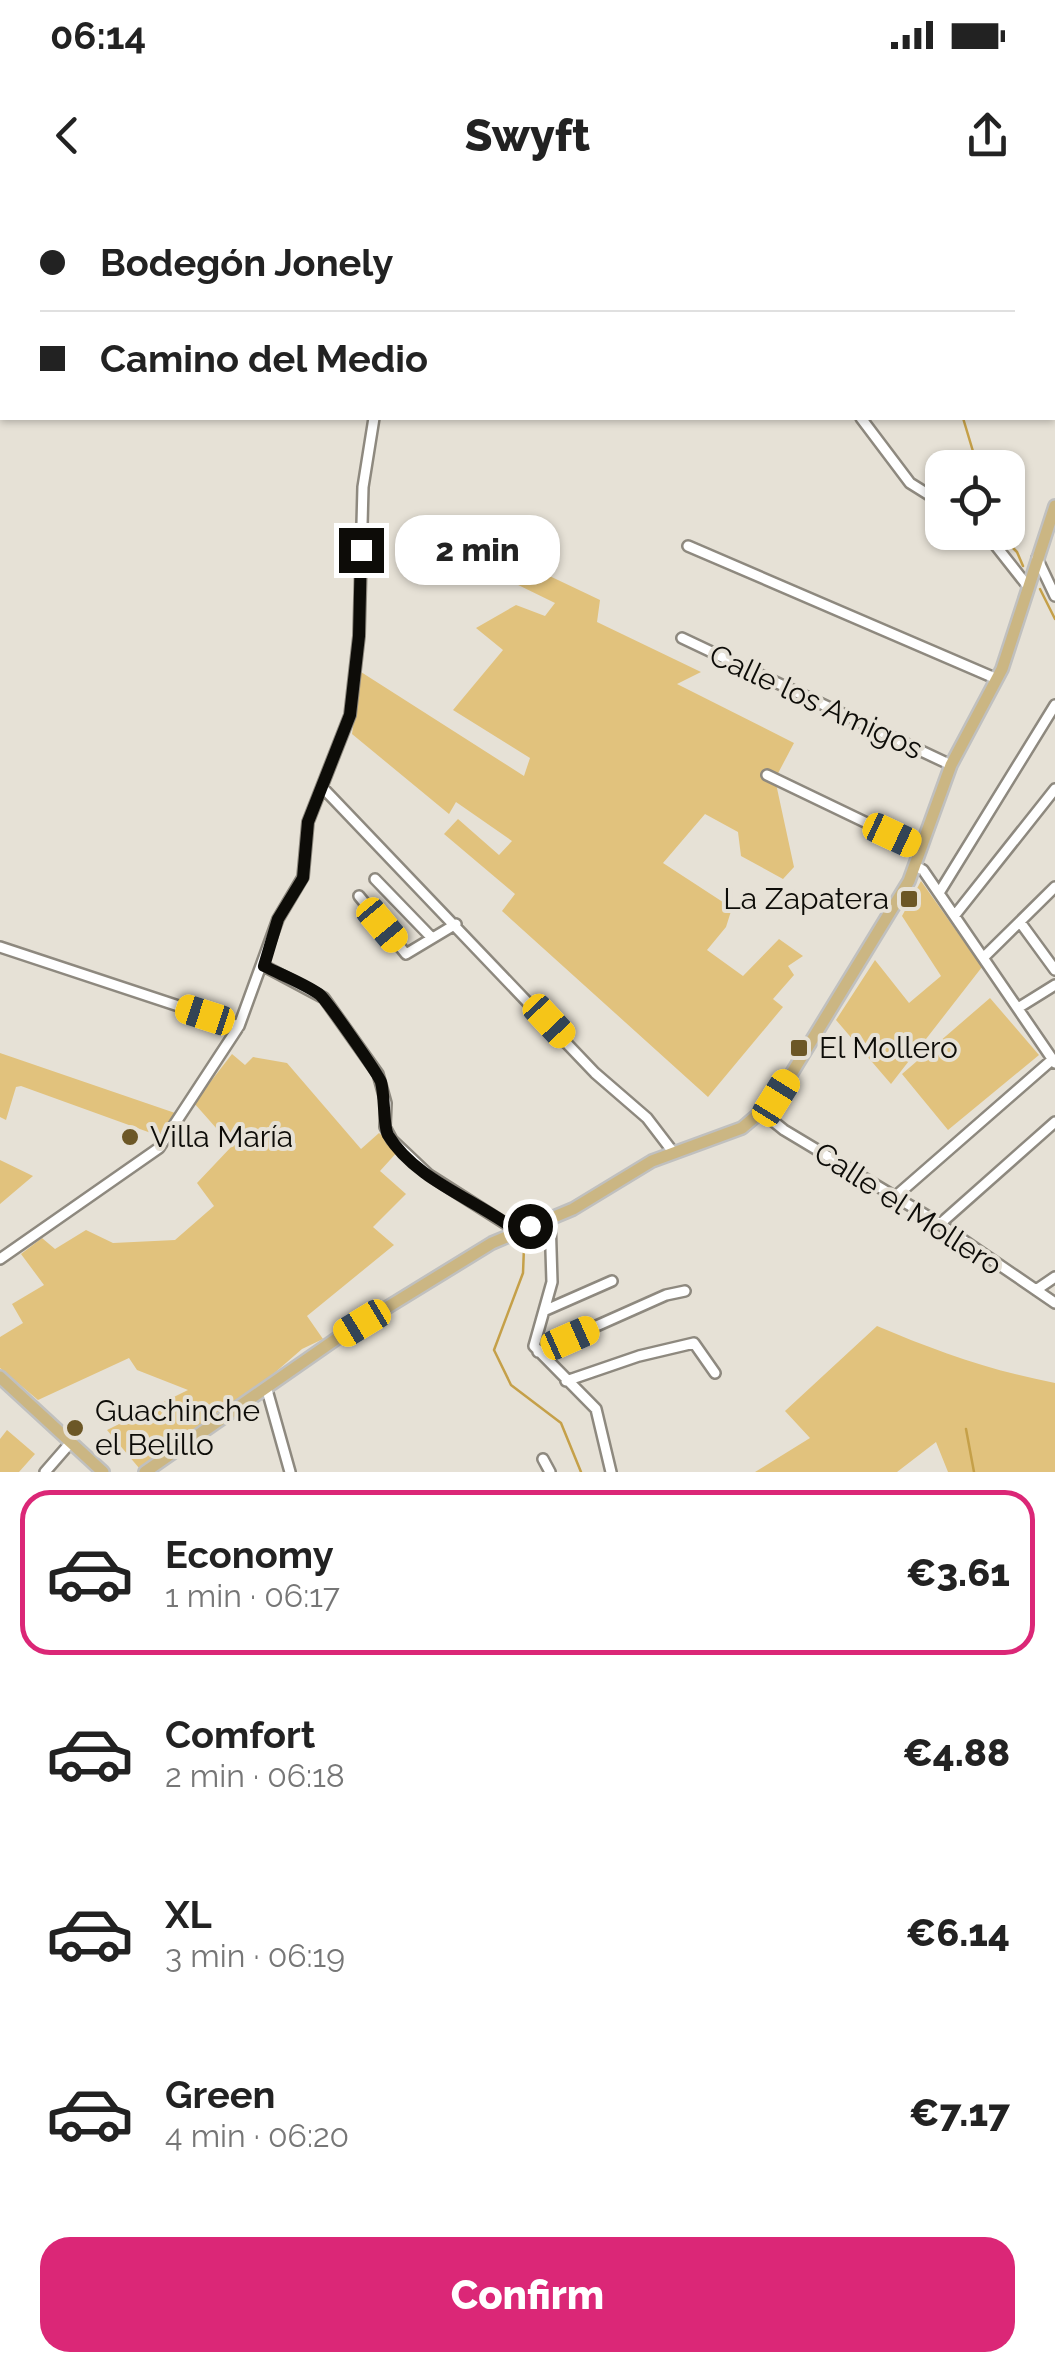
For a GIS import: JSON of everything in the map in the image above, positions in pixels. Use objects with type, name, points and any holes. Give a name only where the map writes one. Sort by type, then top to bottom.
[{"type":"main road","points":[[145,1472],[338,1337],[517,1231],[550,1218],[673,1152],[727,1136],[763,1113],[898,904],[951,765],[997,680],[1055,506]]},
{"type":"main road","points":[[0,1376],[104,1472]]},
{"type":"street","points":[[0,1259],[159,1148],[239,1026],[278,919],[303,878],[306,832],[346,728],[355,688],[363,487],[374,420]]},
{"type":"street","points":[[862,420],[910,483],[925,496]]},
{"type":"street","points":[[688,546],[997,680]]},
{"type":"street","points":[[999,550],[1026,584]]},
{"type":"street","points":[[1036,556],[1055,596]]},
{"type":"street","name":"Calle los Amigos","points":[[682,638],[951,765]]},
{"type":"street","points":[[939,893],[1055,706]]},
{"type":"street","points":[[767,775],[920,848]]},
{"type":"street","points":[[322,787],[595,1073],[647,1118],[673,1152]]},
{"type":"street","points":[[955,915],[1053,798]]},
{"type":"street","points":[[896,1196],[1054,1061],[955,915],[915,866]]},
{"type":"street","points":[[374,879],[432,938]]},
{"type":"street","points":[[984,958],[1055,887]]},
{"type":"street","points":[[359,896],[406,954],[456,924]]},
{"type":"street","points":[[1020,922],[1053,963]]},
{"type":"street","points":[[0,947],[239,1026]]},
{"type":"street","points":[[264,966],[324,998],[378,1074],[386,1103],[385,1127],[392,1140],[430,1174],[517,1231]]},
{"type":"street","points":[[1018,1008],[1055,985]]},
{"type":"street","name":"Calle el Mollero","points":[[763,1113],[784,1130],[940,1224],[1055,1303]]},
{"type":"street","points":[[940,1224],[1055,1122]]},
{"type":"street","points":[[550,1218],[553,1276],[535,1338],[538,1352],[596,1409],[611,1472]]},
{"type":"street","points":[[1036,1290],[1055,1276]]},
{"type":"street","points":[[546,1310],[612,1281]]},
{"type":"street","points":[[538,1352],[666,1295],[685,1292]]},
{"type":"street","points":[[566,1381],[639,1356],[694,1343],[715,1372]]},
{"type":"street","points":[[267,1390],[286,1470]]},
{"type":"street","points":[[49,1471],[72,1441]]},
{"type":"street","points":[[543,1459],[550,1472]]},
{"type":"shaded area","points":[[482,544],[600,600],[597,622],[701,672],[677,684],[794,743],[775,779],[794,867],[783,879],[741,856],[738,832],[705,814],[663,863],[732,908],[726,927],[707,950],[743,976],[779,939],[803,956],[788,966],[794,975],[773,999],[783,1007],[708,1097],[502,911],[515,894],[444,834],[458,819],[499,855],[512,841],[456,802],[449,814],[352,734],[361,672],[524,776],[530,758],[453,710],[503,650],[476,628],[516,605],[545,616],[555,603],[469,561]]},
{"type":"shaded area","points":[[921,881],[982,967],[891,1084],[836,1020],[875,960],[909,1003],[941,976],[902,916]]},
{"type":"shaded area","points":[[990,998],[1039,1055],[948,1130],[902,1074]]},
{"type":"shaded area","points":[[0,1053],[178,1114],[162,1137],[21,1086],[16,1087],[6,1120],[0,1117]]},
{"type":"shaded area","points":[[232,1054],[245,1065],[253,1057],[287,1063],[361,1149],[379,1133],[399,1150],[380,1171],[406,1194],[373,1227],[394,1245],[307,1316],[323,1339],[302,1349],[241,1402],[139,1468],[107,1430],[188,1390],[137,1370],[129,1358],[38,1400],[0,1368],[0,1337],[23,1323],[12,1304],[44,1285],[21,1254],[42,1238],[55,1249],[86,1230],[113,1243],[175,1240],[214,1206],[197,1183],[232,1146],[194,1103]]},
{"type":"shaded area","points":[[0,1160],[33,1176],[0,1204]]},
{"type":"shaded area","points":[[877,1326],[964,1359],[1055,1383],[1055,1472],[948,1472],[936,1442],[897,1472],[755,1472],[810,1438],[785,1411]]},
{"type":"shaded area","points":[[7,1430],[35,1454],[19,1472],[0,1472],[0,1439]]},
{"type":"waterway","points":[[964,420],[973,450]]},
{"type":"waterway","points":[[1015,550],[1023,566]]},
{"type":"waterway","points":[[1040,589],[1055,619]]},
{"type":"waterway","points":[[524,1247],[523,1273],[494,1350],[511,1385],[561,1423],[581,1472]]},
{"type":"waterway","points":[[966,1429],[974,1472]]},
{"type":"place","name":"La Zapatera","points":[[909,899]]},
{"type":"place","name":"El Mollero","points":[[799,1048]]},
{"type":"place","name":"Villa María","points":[[130,1137]]},
{"type":"place","name":"Guachinche el Belillo","points":[[75,1428]]},
{"type":"route","points":[[361,550],[359,636],[350,715],[308,822],[303,878],[278,919],[264,966],[324,998],[354,1046],[378,1074],[386,1103],[385,1127],[392,1140],[430,1174],[481,1209],[517,1231],[530,1226]]}]
